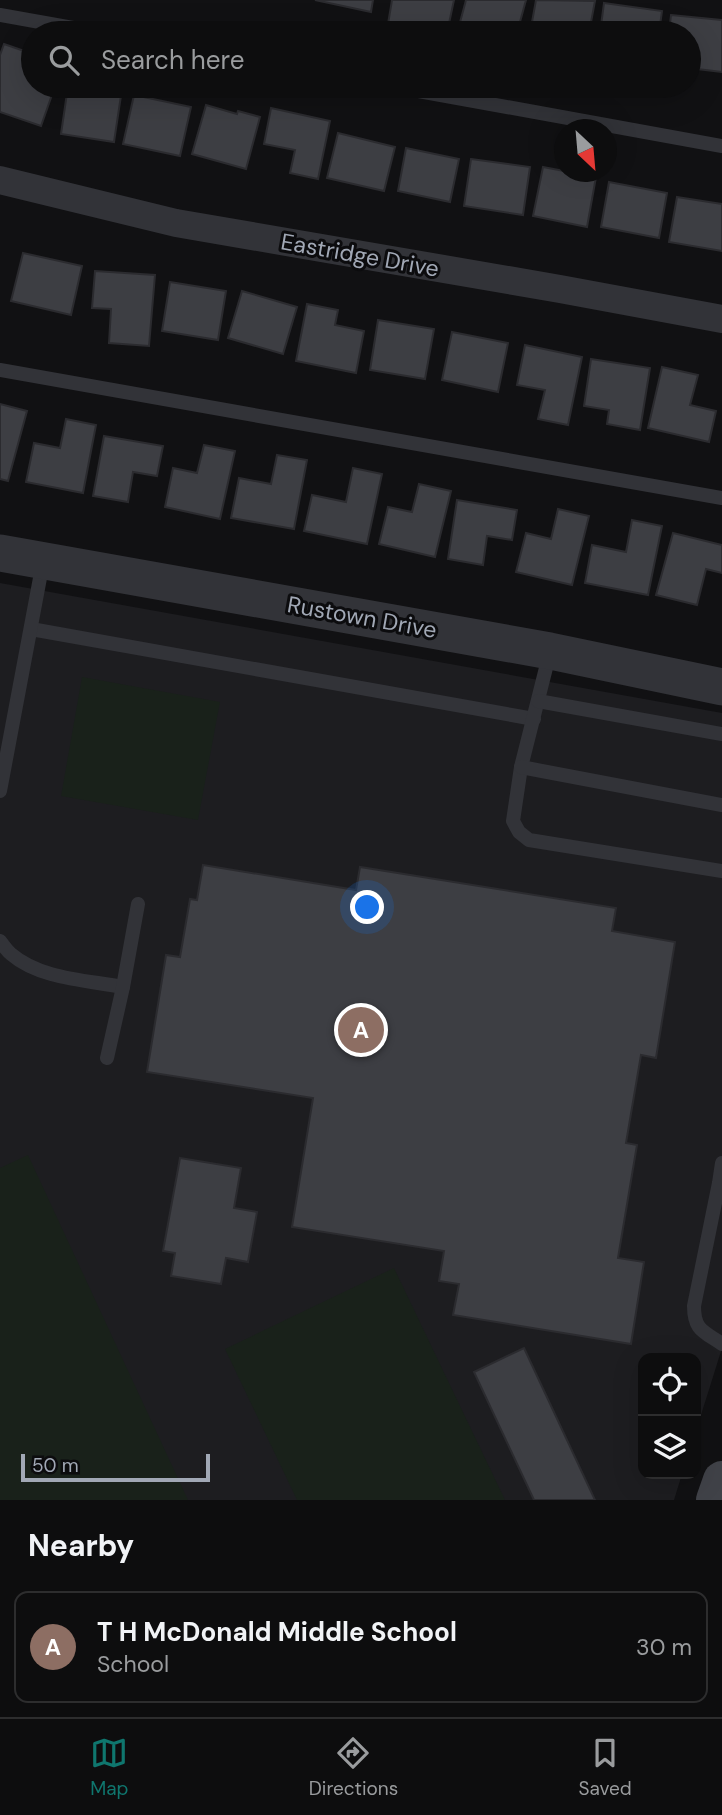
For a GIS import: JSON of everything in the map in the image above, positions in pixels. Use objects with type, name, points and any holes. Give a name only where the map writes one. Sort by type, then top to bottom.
[{"type":"main road","points":[[715,1500],[722,1480]]},
{"type":"street","name":"Eastridge Drive","points":[[0,180],[176,223],[722,319]]},
{"type":"street","name":"Rustown Drive","points":[[0,553],[550,651],[722,687]]},
{"type":"lane","points":[[0,15],[34,21]]},
{"type":"lane","points":[[457,98],[722,146]]},
{"type":"lane","points":[[0,370],[722,498]]},
{"type":"lane","points":[[0,791],[44,561]]},
{"type":"lane","points":[[31,629],[534,719]]},
{"type":"lane","points":[[550,651],[521,767],[513,821],[519,832],[529,840],[722,871]]},
{"type":"lane","points":[[538,701],[722,734]]},
{"type":"lane","points":[[521,767],[722,805]]},
{"type":"lane","points":[[107,1058],[138,904]]},
{"type":"lane","points":[[0,941],[10,953],[32,968],[123,987]]},
{"type":"lane","points":[[722,1163],[694,1306],[694,1321],[702,1331],[722,1344]]},
{"type":"shaded area","points":[[0,583],[722,713],[722,1348],[701,1415],[701,1353],[638,1353],[638,1479],[680,1479],[674,1500],[0,1500]]},
{"type":"shaded area","points":[[82,677],[220,702],[198,820],[61,796]]},
{"type":"shaded area","points":[[28,1155],[188,1500],[0,1500],[0,1168]]},
{"type":"shaded area","points":[[394,1268],[505,1500],[297,1500],[225,1349]]},
{"type":"building","points":[[315,0],[373,0],[371,12]]},
{"type":"building","points":[[392,0],[454,0],[450,21],[388,21]]},
{"type":"building","points":[[466,0],[526,0],[520,21],[460,21]]},
{"type":"building","points":[[536,0],[595,1],[591,21],[532,21]]},
{"type":"building","points":[[604,3],[662,11],[661,21],[602,21]]},
{"type":"building","points":[[671,15],[722,20],[722,72],[701,69],[701,21],[670,21]]},
{"type":"building","points":[[4,44],[21,50],[21,98],[51,98],[41,126],[0,112],[0,55]]},
{"type":"building","points":[[66,98],[121,98],[114,142],[61,134]]},
{"type":"building","points":[[133,98],[148,98],[191,107],[180,156],[123,144]]},
{"type":"building","points":[[206,105],[260,117],[246,169],[192,154]]},
{"type":"building","points":[[271,108],[330,121],[318,179],[290,173],[295,150],[264,144]]},
{"type":"building","points":[[338,133],[395,147],[384,191],[327,178]]},
{"type":"building","points":[[406,148],[459,159],[450,202],[398,191]]},
{"type":"building","points":[[471,159],[530,167],[523,215],[464,206]]},
{"type":"building","points":[[543,167],[554,169],[554,182],[595,182],[587,227],[533,216]]},
{"type":"building","points":[[609,182],[667,193],[659,238],[601,227]]},
{"type":"building","points":[[677,197],[722,204],[722,251],[669,242]]},
{"type":"building","points":[[23,253],[82,266],[71,315],[11,301]]},
{"type":"building","points":[[95,271],[155,275],[149,346],[109,343],[111,309],[92,308]]},
{"type":"building","points":[[170,282],[226,291],[218,340],[162,331]]},
{"type":"building","points":[[242,291],[297,307],[283,354],[228,338]]},
{"type":"building","points":[[307,304],[338,310],[335,325],[364,331],[356,373],[296,361]]},
{"type":"building","points":[[378,320],[434,329],[425,379],[370,370]]},
{"type":"building","points":[[452,332],[508,343],[498,392],[442,380]]},
{"type":"building","points":[[525,345],[582,357],[568,425],[538,419],[545,390],[517,385]]},
{"type":"building","points":[[591,359],[650,368],[640,430],[607,424],[609,410],[584,406]]},
{"type":"building","points":[[662,367],[698,375],[690,405],[716,411],[709,442],[648,428]]},
{"type":"building","points":[[0,404],[27,411],[8,481],[0,479]]},
{"type":"building","points":[[66,419],[96,425],[83,493],[26,482],[34,443],[60,448]]},
{"type":"building","points":[[104,436],[163,446],[157,476],[133,472],[128,502],[93,496]]},
{"type":"building","points":[[204,445],[235,451],[220,519],[165,507],[173,468],[197,473]]},
{"type":"building","points":[[277,455],[307,460],[294,529],[231,518],[239,478],[271,484]]},
{"type":"building","points":[[353,468],[382,474],[367,544],[304,531],[312,495],[346,502]]},
{"type":"building","points":[[419,484],[451,491],[435,557],[379,544],[388,507],[412,512]]},
{"type":"building","points":[[457,500],[517,510],[512,540],[487,536],[483,565],[448,559]]},
{"type":"building","points":[[558,509],[589,516],[572,585],[516,572],[526,533],[551,539]]},
{"type":"building","points":[[632,520],[662,526],[648,595],[585,583],[592,545],[626,552]]},
{"type":"building","points":[[673,533],[722,545],[722,573],[706,569],[697,605],[656,595]]},
{"type":"building","points":[[203,865],[356,890],[360,867],[616,908],[612,931],[675,942],[656,1058],[641,1055],[626,1143],[637,1145],[618,1258],[644,1262],[631,1344],[453,1315],[459,1284],[439,1281],[444,1251],[292,1227],[313,1098],[147,1072],[166,955],[180,957],[190,899],[197,900]]},
{"type":"building","points":[[180,1158],[241,1168],[234,1208],[257,1212],[248,1262],[226,1258],[221,1284],[171,1276],[175,1253],[163,1251]]},
{"type":"building","points":[[524,1348],[595,1500],[534,1500],[474,1372]]},
{"type":"place","name":"T H McDonald Middle School","points":[[361,1030]]}]
